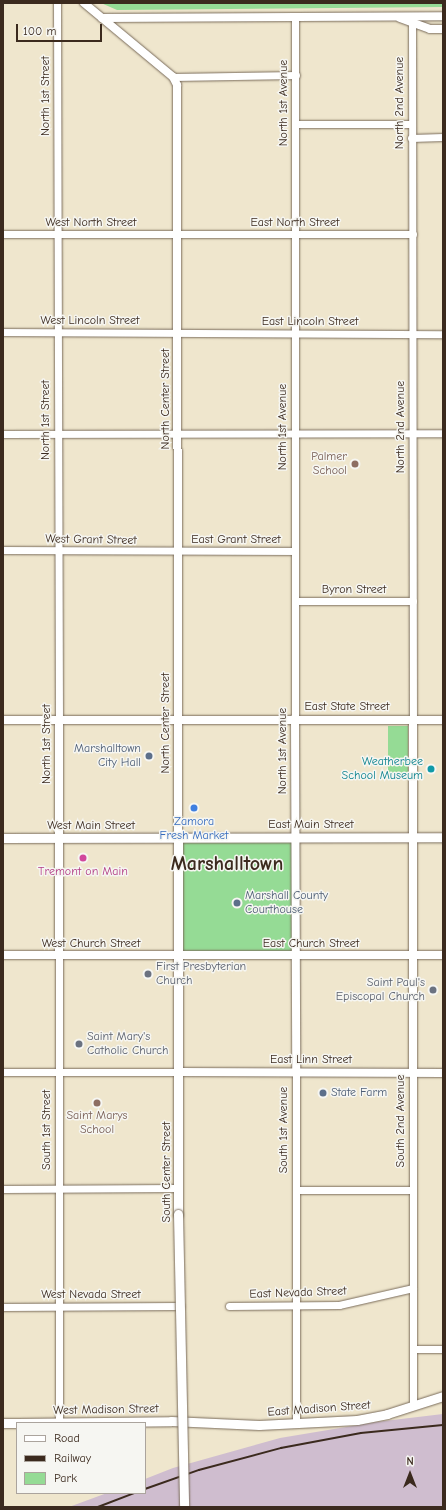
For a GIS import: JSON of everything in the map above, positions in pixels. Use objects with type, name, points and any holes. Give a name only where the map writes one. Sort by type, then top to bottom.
[{"type":"main road","name":"East Main Street","points":[[178,838],[443,837]]},
{"type":"main road","name":"West Main Street","points":[[3,838],[178,838]]},
{"type":"main road","name":"South Center Street","points":[[178,838],[178,1214],[184,1507]]},
{"type":"main road","name":"East Madison Street","points":[[194,1422],[259,1425],[371,1418],[443,1396]]},
{"type":"main road","name":"West Madison Street","points":[[60,1422],[194,1422]]},
{"type":"main road","name":"West Madison Street","points":[[3,1423],[16,1423]]},
{"type":"street","name":"North 1st Street","points":[[57,3],[60,838]]},
{"type":"street","points":[[84,3],[173,77],[296,75]]},
{"type":"street","points":[[102,18],[392,15],[412,19],[443,16]]},
{"type":"street","name":"North 1st Avenue","points":[[295,17],[295,837]]},
{"type":"street","points":[[412,19],[430,29],[443,29]]},
{"type":"street","name":"North 2nd Avenue","points":[[412,19],[413,837]]},
{"type":"street","name":"North Center Street","points":[[173,77],[178,85],[178,838]]},
{"type":"street","points":[[296,124],[411,124]]},
{"type":"street","points":[[412,138],[443,137]]},
{"type":"street","name":"West North Street","points":[[3,234],[178,234]]},
{"type":"street","name":"East North Street","points":[[178,234],[412,234]]},
{"type":"street","name":"West Lincoln Street","points":[[3,332],[178,333]]},
{"type":"street","name":"East Lincoln Street","points":[[178,333],[443,334]]},
{"type":"street","points":[[3,434],[178,435],[443,433]]},
{"type":"street","name":"West Grant Street","points":[[3,550],[178,552]]},
{"type":"street","name":"East Grant Street","points":[[178,552],[295,551]]},
{"type":"street","name":"Byron Street","points":[[295,601],[413,601]]},
{"type":"street","name":"East State Street","points":[[3,720],[178,718],[443,720]]},
{"type":"street","name":"South 1st Avenue","points":[[295,837],[296,1423]]},
{"type":"street","name":"South 2nd Avenue","points":[[413,837],[413,1405]]},
{"type":"street","name":"South 1st Street","points":[[60,838],[60,1422]]},
{"type":"street","name":"West Church Street","points":[[3,956],[60,955],[178,957]]},
{"type":"street","name":"East Church Street","points":[[178,957],[443,956]]},
{"type":"street","points":[[3,1072],[179,1072]]},
{"type":"street","name":"East Linn Street","points":[[179,1072],[443,1073]]},
{"type":"street","points":[[3,1189],[178,1188]]},
{"type":"street","points":[[296,1190],[413,1190]]},
{"type":"street","name":"East Nevada Street","points":[[230,1306],[339,1305],[413,1288]]},
{"type":"street","name":"West Nevada Street","points":[[3,1307],[180,1306]]},
{"type":"street","points":[[413,1349],[443,1349]]},
{"type":"shaded area","points":[[443,1414],[443,1507],[69,1507],[104,1494],[146,1494],[146,1479],[173,1468],[280,1438],[376,1422]]},
{"type":"green space","points":[[101,3],[443,3],[443,7],[117,10]]},
{"type":"green space","points":[[388,726],[408,726],[408,775],[388,775]]},
{"type":"green space","points":[[295,837],[296,956],[178,957],[178,838]]},
{"type":"railway","points":[[146,1489],[199,1470],[281,1448],[361,1433],[443,1425]]},
{"type":"railway","points":[[98,1507],[131,1494]]},
{"type":"place","name":"Palmer School","points":[[355,464]]},
{"type":"place","name":"Marshalltown City Hall","points":[[149,756]]},
{"type":"place","name":"Weatherbee School Museum","points":[[431,769]]},
{"type":"place","name":"Zamora Fresh Market","points":[[194,808]]},
{"type":"place","name":"Tremont on Main","points":[[83,858]]},
{"type":"place","name":"Marshall County Courthouse","points":[[237,903]]},
{"type":"place","name":"First Presbyterian Church","points":[[148,974]]},
{"type":"place","name":"Saint Paul's Episcopal Church","points":[[433,990]]},
{"type":"place","name":"Saint Mary's Catholic Church","points":[[79,1044]]},
{"type":"place","name":"State Farm","points":[[323,1093]]},
{"type":"place","name":"Saint Marys School","points":[[97,1103]]},
{"type":"district","name":"Marshalltown","points":[[227,863]]}]
